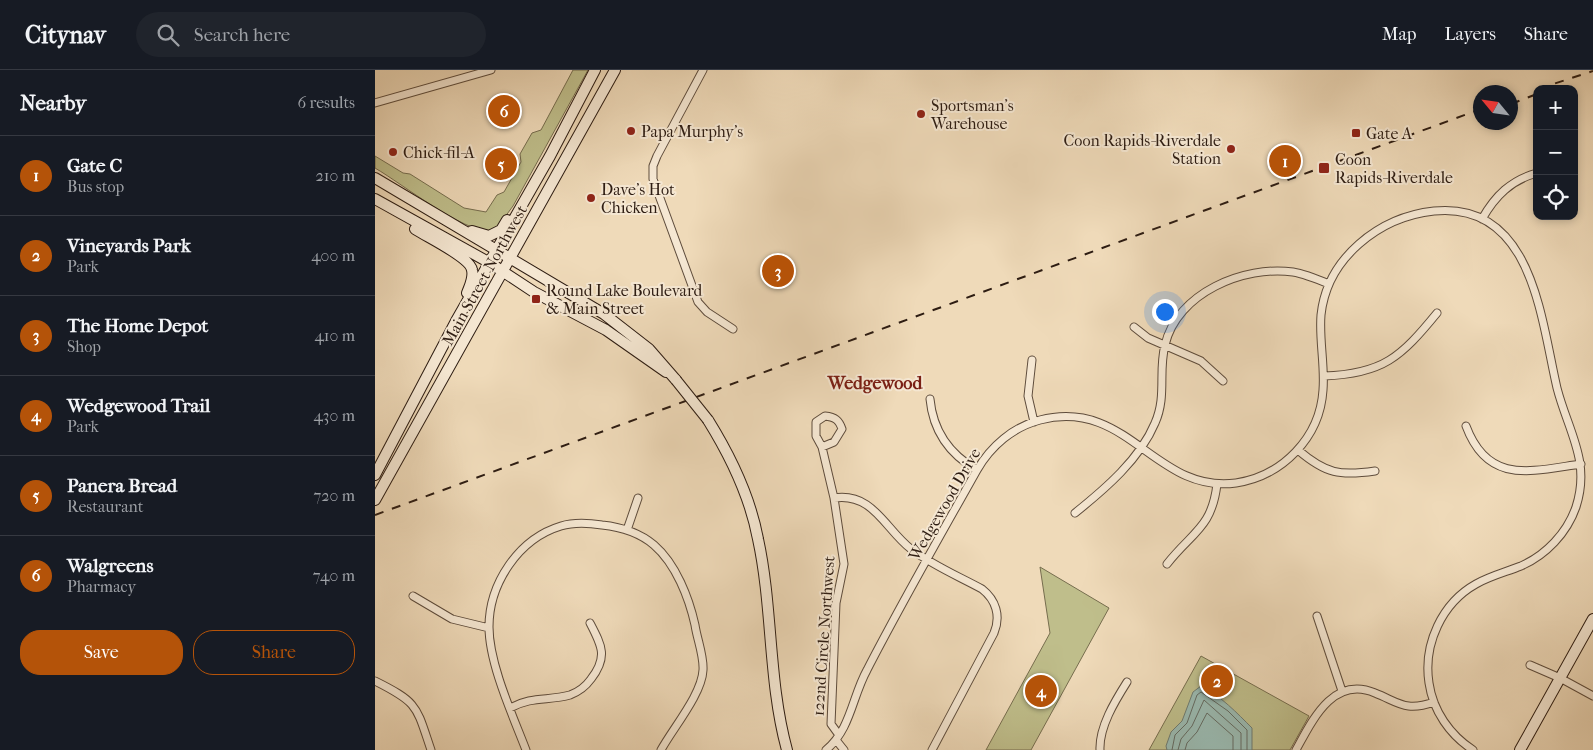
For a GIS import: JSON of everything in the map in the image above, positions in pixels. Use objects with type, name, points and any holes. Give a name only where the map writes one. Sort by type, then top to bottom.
[{"type":"main road","name":"Main Street Northwest","points":[[375,475],[465,306],[550,156],[595,70]]},
{"type":"main road","name":"Main Street Northwest","points":[[377,497],[615,70]]},
{"type":"main road","points":[[444,219],[483,236],[497,233],[501,230],[536,168],[550,156]]},
{"type":"main road","points":[[375,178],[612,319],[655,354],[708,420],[742,484],[758,538],[777,706],[787,750]]},
{"type":"main road","points":[[375,199],[622,339],[676,380]]},
{"type":"main road","points":[[392,209],[404,221],[465,259],[472,267],[473,277],[465,306]]},
{"type":"main road","points":[[1520,750],[1593,619]]},
{"type":"street","points":[[375,103],[491,70]]},
{"type":"street","points":[[703,70],[657,156],[653,166],[653,179],[698,302],[707,312],[733,329]]},
{"type":"street","points":[[1482,219],[1507,186],[1533,175]]},
{"type":"street","name":"Wedgewood Drive","points":[[826,750],[838,738],[865,672],[977,470],[988,454],[1001,441],[1016,430],[1034,422],[1055,417],[1084,418],[1110,426],[1179,473],[1217,484],[1244,481],[1262,476],[1278,467],[1299,450],[1311,432],[1318,416],[1324,376],[1321,320],[1329,284],[1339,265],[1353,250],[1385,226],[1416,214],[1438,210],[1462,213],[1482,219],[1501,232],[1516,249],[1536,292],[1561,402],[1578,448],[1582,478],[1572,517],[1556,541],[1531,561],[1478,582],[1457,597],[1444,615],[1435,632],[1428,660],[1429,682],[1433,702]]},
{"type":"street","points":[[1075,513],[1114,478],[1141,446],[1154,425],[1162,406],[1162,362],[1165,344],[1174,321],[1183,310],[1202,294],[1225,282],[1261,272],[1293,272],[1329,284]]},
{"type":"street","points":[[1324,376],[1358,374],[1391,361],[1407,347],[1437,313]]},
{"type":"street","points":[[1134,327],[1148,338],[1201,361],[1223,381]]},
{"type":"street","points":[[1032,360],[1029,396],[1034,422]]},
{"type":"street","points":[[930,399],[933,421],[942,438],[955,455],[977,470]]},
{"type":"street","name":"122nd Circle Northwest","points":[[822,447],[834,442],[843,429],[840,422],[832,416],[825,416],[816,422],[815,430],[822,447],[834,498],[844,564],[836,603],[831,724],[838,738]]},
{"type":"street","points":[[1466,426],[1481,454],[1491,462],[1509,470],[1528,472],[1581,464]]},
{"type":"street","points":[[1299,450],[1316,464],[1331,472],[1349,474],[1375,471]]},
{"type":"street","points":[[1167,564],[1207,520],[1214,502],[1217,484]]},
{"type":"street","points":[[627,530],[638,498]]},
{"type":"street","points":[[834,498],[851,498],[865,503],[880,514],[907,545],[986,592],[993,602],[997,613],[995,633],[932,750]]},
{"type":"street","points":[[526,750],[510,708],[491,648],[489,628],[492,600],[502,575],[518,554],[540,536],[561,526],[586,523],[627,530],[655,545],[685,592],[693,616],[703,669],[700,682],[661,750]]},
{"type":"street","points":[[413,596],[452,619],[489,628]]},
{"type":"street","points":[[1317,616],[1342,691]]},
{"type":"street","points":[[510,708],[523,701],[569,695],[588,684],[600,665],[602,656],[600,642],[590,623]]},
{"type":"street","points":[[1530,665],[1560,678],[1593,696]]},
{"type":"street","points":[[375,682],[395,691],[417,708],[431,750]]},
{"type":"street","points":[[1100,750],[1100,743],[1108,716],[1127,682]]},
{"type":"street","points":[[1296,750],[1319,710],[1342,691],[1363,690],[1374,692],[1405,707],[1417,708],[1433,702],[1450,730],[1473,750]]},
{"type":"street","points":[[838,738],[844,750]]},
{"type":"shaded area","points":[[573,70],[588,70],[513,206],[492,232],[479,230],[449,216],[375,168],[375,156],[403,173],[410,174],[464,208],[486,212],[497,195],[504,192],[521,162],[520,154],[532,133],[541,130]]},
{"type":"shaded area","points":[[1040,567],[1109,608],[1031,750],[986,750],[1050,633]]},
{"type":"shaded area","points":[[1201,656],[1309,716],[1290,750],[1149,750]]},
{"type":"water","points":[[1201,686],[1222,700],[1252,728],[1252,750],[1167,750],[1166,746],[1171,732],[1182,721],[1193,692]]},
{"type":"railway","points":[[1550,85],[1593,71]]},
{"type":"railway","points":[[1518,101],[1533,96]]},
{"type":"railway","points":[[375,515],[1473,112]]},
{"type":"place","name":"Walgreens","points":[[504,111]]},
{"type":"place","name":"Sportsman's Warehouse","points":[[921,114]]},
{"type":"place","name":"Papa Murphy's","points":[[631,131]]},
{"type":"place","name":"Gate A","points":[[1356,133]]},
{"type":"place","name":"Coon Rapids-Riverdale Station","points":[[1231,149]]},
{"type":"place","name":"Chick-fil-A","points":[[393,152]]},
{"type":"place","name":"Gate C","points":[[1285,161]]},
{"type":"place","name":"Panera Bread","points":[[501,164]]},
{"type":"place","name":"Coon Rapids-Riverdale","points":[[1324,168]]},
{"type":"place","name":"Dave's Hot Chicken","points":[[591,198]]},
{"type":"place","name":"The Home Depot","points":[[778,271]]},
{"type":"place","name":"Round Lake Boulevard & Main Street","points":[[536,299]]},
{"type":"place","name":"Vineyards Park","points":[[1217,681]]},
{"type":"place","name":"Wedgewood Trail","points":[[1041,691]]},
{"type":"district","name":"Wedgewood","points":[[875,383]]}]
